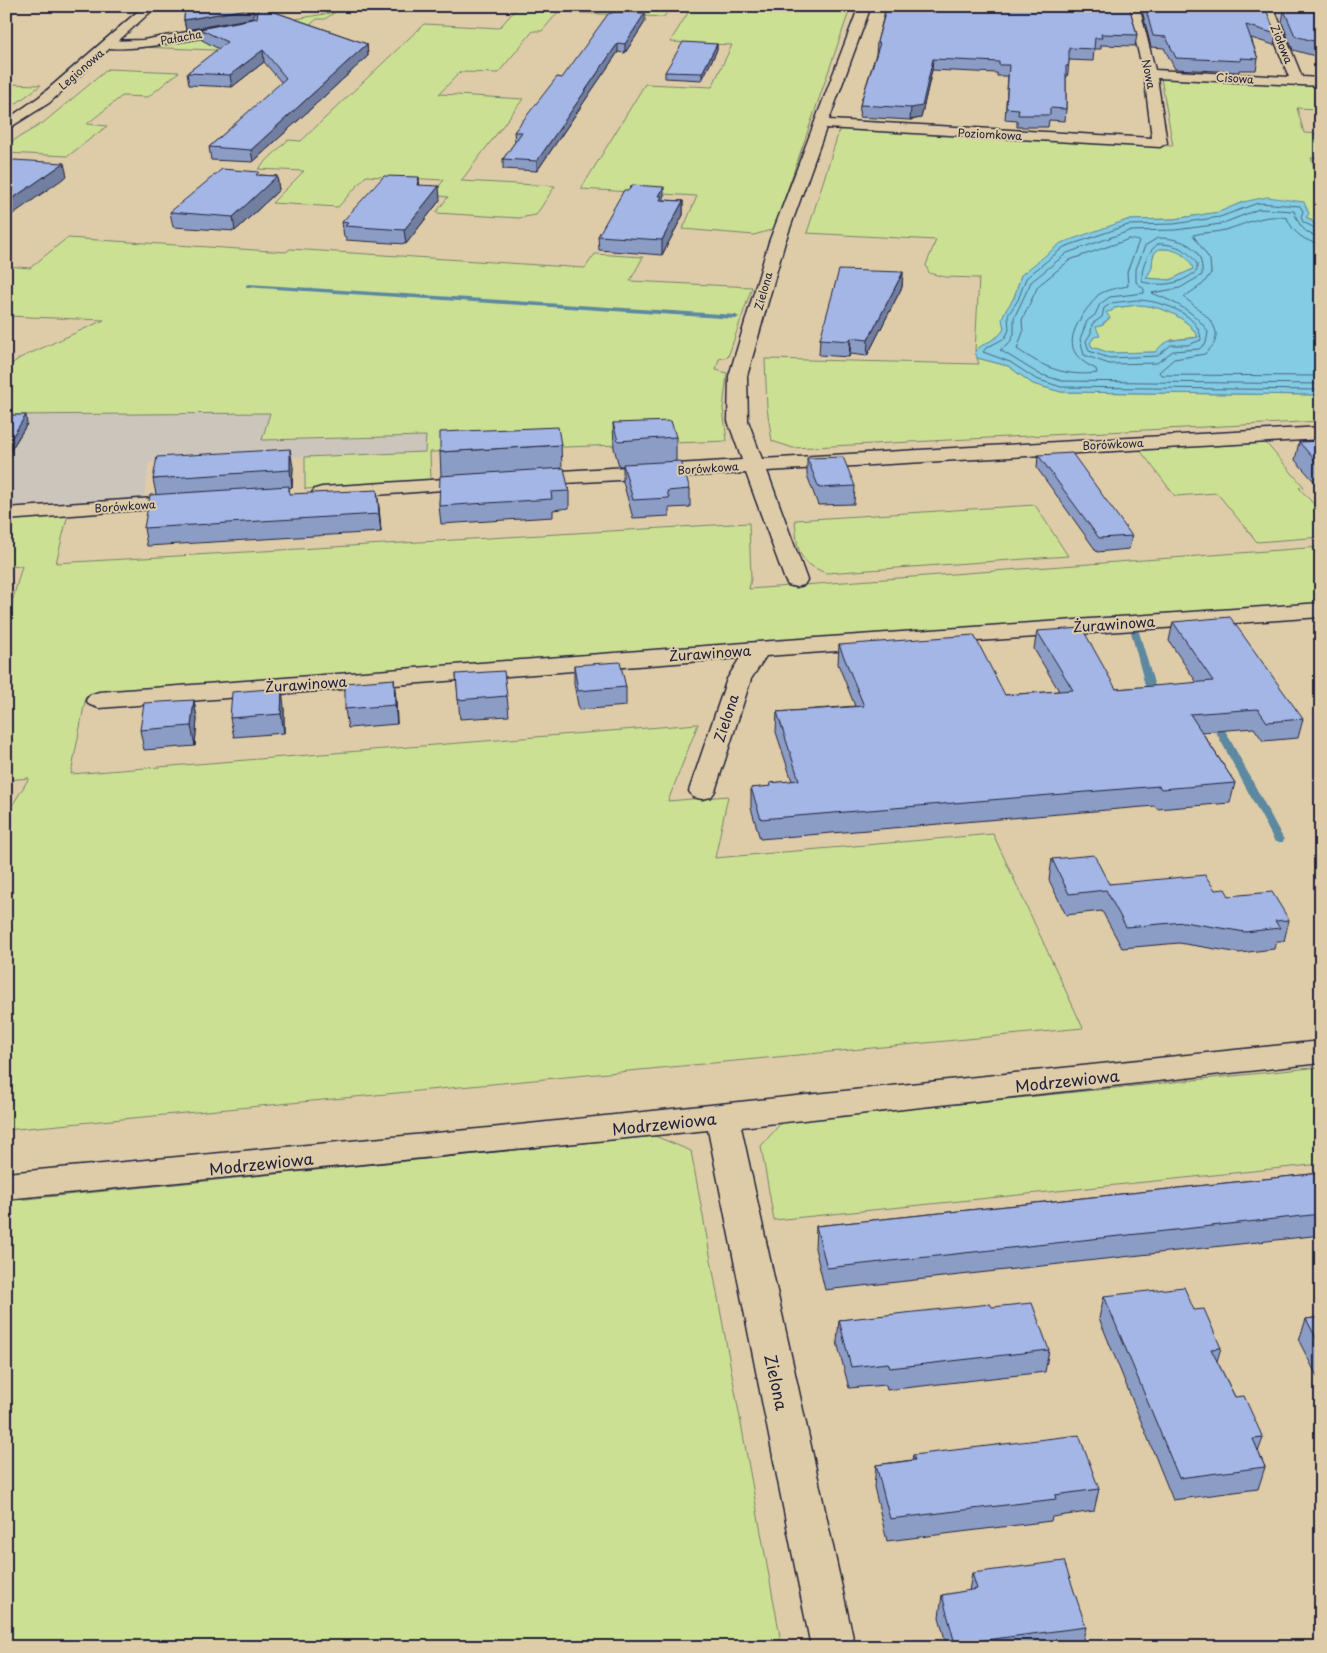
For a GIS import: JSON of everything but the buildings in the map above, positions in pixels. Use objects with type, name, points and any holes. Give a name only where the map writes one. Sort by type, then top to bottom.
[{"type":"street","name":"Legionowa","points":[[6,126],[44,100],[151,6]]},
{"type":"street","name":"Zielona","points":[[796,580],[756,465],[738,421],[738,376],[777,242],[865,6]]},
{"type":"street","name":"Nowa","points":[[1133,6],[1150,74],[1160,143]]},
{"type":"street","name":"Ziołowa","points":[[1266,6],[1297,81]]},
{"type":"street","name":"Pałacha","points":[[108,45],[143,44],[246,26]]},
{"type":"street","name":"Cisowa","points":[[1150,74],[1321,82]]},
{"type":"street","name":"Poziomkowa","points":[[821,124],[1160,143]]},
{"type":"street","name":"Borówkowa","points":[[302,494],[756,465],[1321,433]]},
{"type":"street","name":"Borówkowa","points":[[6,514],[204,501]]},
{"type":"street","name":"Żurawinowa","points":[[99,700],[758,649],[1321,610]]},
{"type":"street","name":"Zielona","points":[[702,791],[739,679],[758,649]]},
{"type":"street","name":"Modrzewiowa","points":[[6,1186],[722,1118],[1321,1052]]},
{"type":"street","name":"Zielona","points":[[722,1118],[834,1647]]},
{"type":"shaded area","points":[[1274,6],[1321,6],[1321,41],[1288,39]]},
{"type":"shaded area","points":[[270,413],[262,440],[426,436],[425,452],[149,462],[144,498],[6,507],[6,415]]},
{"type":"green space","points":[[519,6],[658,6],[668,10],[664,17],[558,12],[542,31],[533,31],[498,73],[460,72],[439,94],[523,99],[461,181],[555,186],[536,215],[519,218],[436,213],[448,197],[432,195],[444,180],[366,176],[338,207],[272,203],[304,171],[258,169],[288,140],[301,141],[424,24],[499,28]]},
{"type":"green space","points":[[704,6],[851,6],[774,229],[754,235],[683,229],[697,196],[581,189],[645,84],[712,87],[732,45],[670,42],[689,11],[703,9]]},
{"type":"green space","points":[[335,12],[325,19],[317,19],[307,27],[288,53],[141,47]]},
{"type":"green space","points":[[108,69],[179,72],[148,97],[122,96],[87,124],[107,126],[68,156],[6,153],[6,145],[43,123]]},
{"type":"green space","points":[[1161,78],[1321,85],[1321,109],[1297,108],[1304,133],[1321,134],[1321,158],[1311,158],[1321,190],[1321,228],[1306,216],[1243,202],[1220,212],[1174,219],[1127,220],[1103,229],[1021,275],[1016,293],[1005,313],[1004,329],[998,336],[975,351],[979,278],[945,277],[929,273],[926,265],[936,240],[807,233],[840,128],[1173,146]]},
{"type":"green space","points":[[6,84],[41,85],[6,111]]},
{"type":"green space","points":[[67,238],[286,252],[290,249],[585,268],[595,254],[643,257],[630,281],[752,287],[728,357],[719,359],[716,370],[727,373],[723,409],[727,441],[430,452],[431,481],[305,489],[305,457],[425,452],[426,436],[262,440],[270,413],[6,415],[6,368],[20,358],[104,320],[6,316],[6,266],[30,268]]},
{"type":"green space","points":[[1159,249],[1170,249],[1184,255],[1193,269],[1170,280],[1146,278],[1151,269],[1154,255]]},
{"type":"green space","points":[[1137,305],[1154,307],[1172,313],[1187,323],[1198,337],[1171,340],[1156,352],[1110,353],[1092,347],[1090,343],[1094,337],[1096,327],[1103,325],[1109,318],[1105,313],[1114,308]]},
{"type":"green space","points":[[977,358],[1008,366],[1033,384],[1061,392],[1321,395],[1321,421],[793,448],[772,441],[767,408],[765,359],[979,364]]},
{"type":"green space","points":[[1266,443],[1304,487],[1299,488],[1321,512],[1321,537],[1257,542],[1217,493],[1175,496],[1140,450]]},
{"type":"green space","points":[[1035,505],[1068,556],[826,573],[808,564],[803,559],[798,546],[795,520]]},
{"type":"green space","points":[[68,514],[56,563],[749,523],[751,578],[749,589],[1321,547],[1321,604],[86,696],[71,774],[698,724],[668,801],[728,796],[715,858],[993,834],[1083,1028],[6,1130],[6,816],[29,778],[6,780],[6,624],[22,566],[6,567],[6,518]]},
{"type":"green space","points":[[1321,1067],[1321,1164],[774,1220],[761,1146],[782,1122]]},
{"type":"green space","points":[[655,1136],[691,1151],[782,1647],[6,1647],[6,1201]]},
{"type":"water","points":[[1267,197],[1304,202],[1309,214],[1306,217],[1321,228],[1321,395],[1061,392],[1033,384],[1008,366],[977,358],[975,351],[998,336],[1004,329],[1002,319],[1014,298],[1021,275],[1061,243],[1127,220],[1174,219],[1219,212],[1243,202]],"holes":[[[1159,249],[1180,253],[1188,259],[1193,269],[1170,280],[1146,278],[1151,269],[1154,255]],[[1137,305],[1154,307],[1172,313],[1187,323],[1198,337],[1169,341],[1164,343],[1156,352],[1110,353],[1092,347],[1090,343],[1094,337],[1100,336],[1096,327],[1103,325],[1110,318],[1106,312],[1112,311],[1114,308]]]},
{"type":"waterway","points":[[248,286],[736,317]]},
{"type":"waterway","points":[[1135,632],[1152,693],[1158,692]]},
{"type":"waterway","points":[[1214,719],[1279,840]]}]
